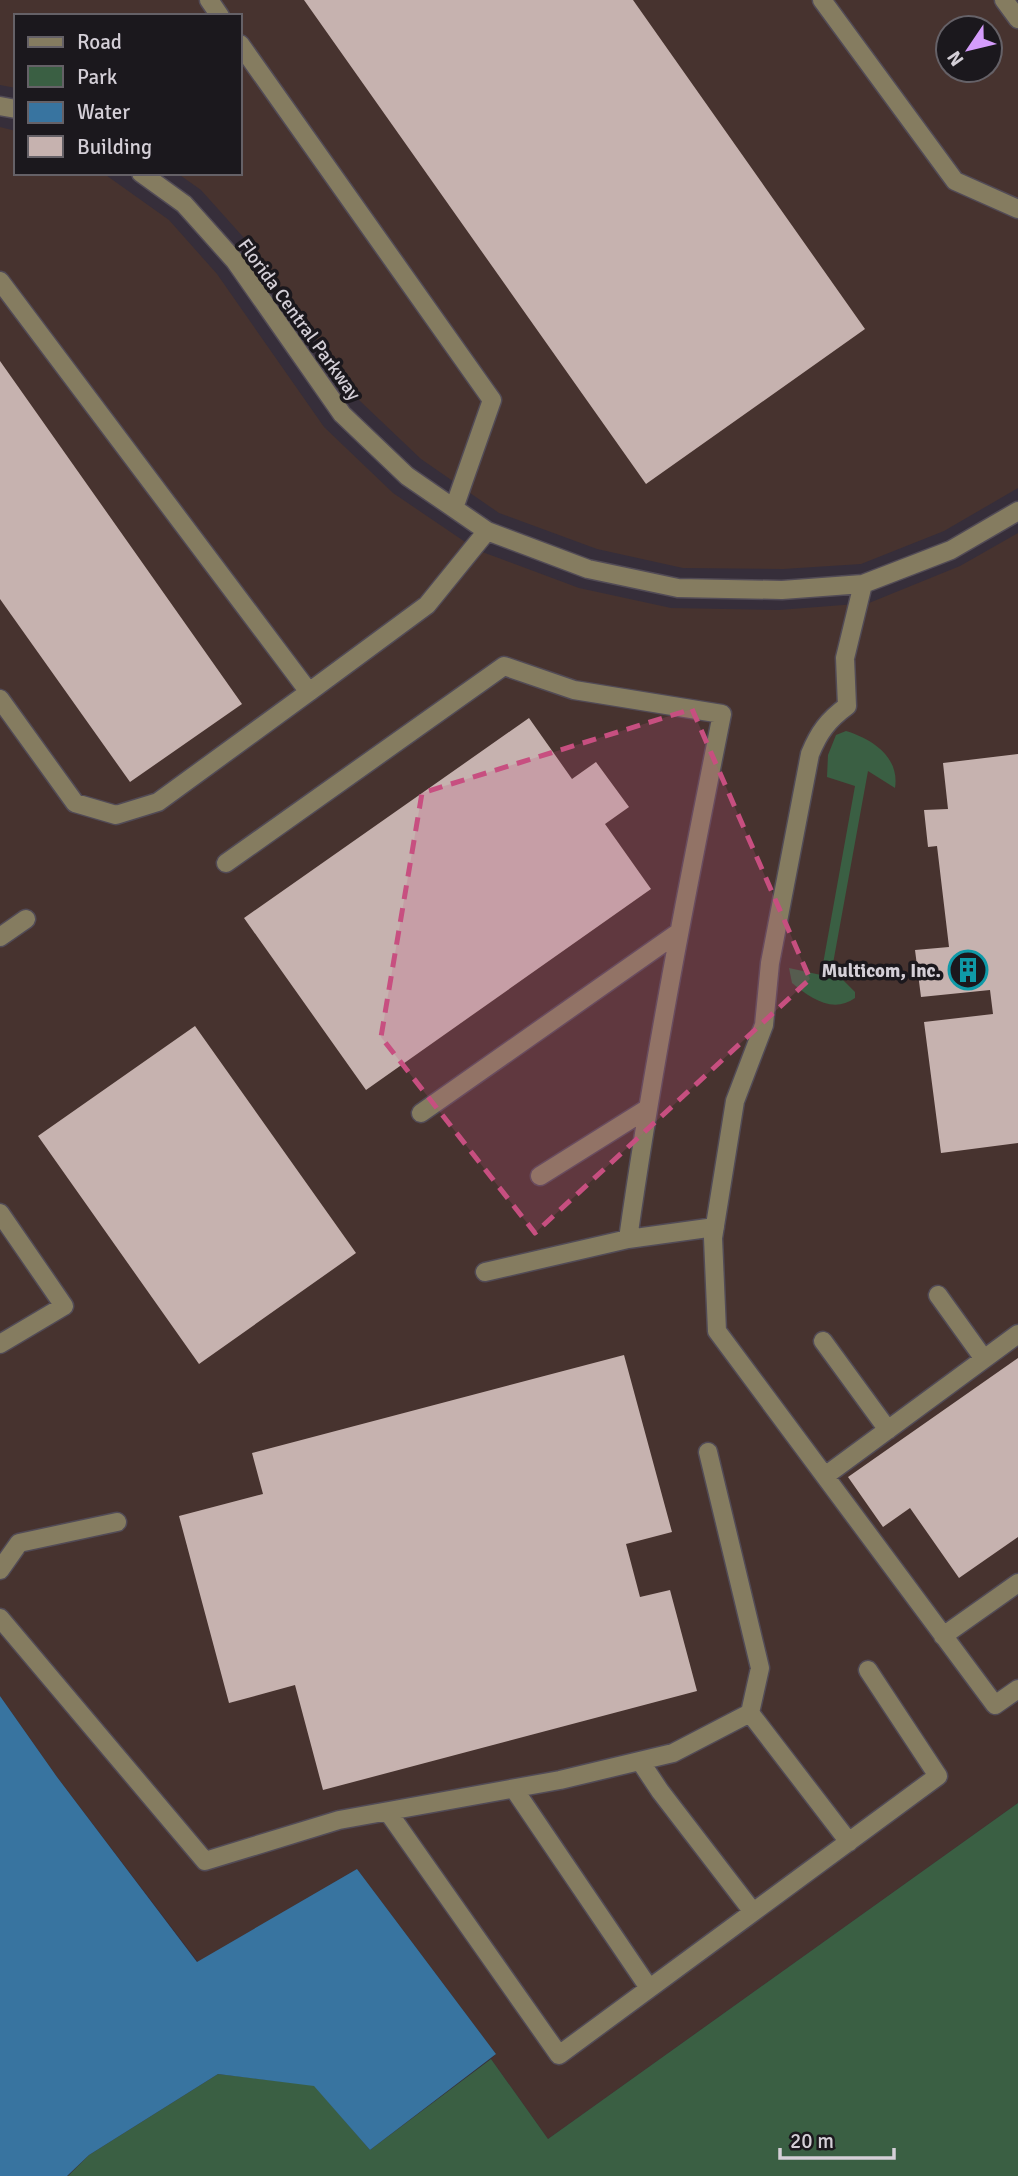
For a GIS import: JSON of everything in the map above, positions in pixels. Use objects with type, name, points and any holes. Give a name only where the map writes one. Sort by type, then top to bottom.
[{"type":"street","points":[[822,0],[955,181],[1018,209]]},
{"type":"street","points":[[1004,0],[1018,19]]},
{"type":"street","points":[[242,47],[492,400],[454,508]]},
{"type":"street","name":"Florida Central Parkway","points":[[144,175],[184,204],[235,261],[342,414],[407,476],[487,531],[588,569],[678,588],[782,590],[863,584],[951,550],[1018,511]]},
{"type":"street","points":[[0,281],[309,692]]},
{"type":"street","points":[[0,699],[75,803],[116,815],[158,802],[427,605],[487,531]]},
{"type":"street","points":[[863,584],[845,658],[847,706],[829,720],[818,734],[805,775],[770,963],[764,1025],[735,1101],[713,1238],[718,1331],[995,1705],[1018,1689]]},
{"type":"street","points":[[226,863],[504,666],[574,690],[722,714],[647,1110],[628,1239]]},
{"type":"street","points":[[0,937],[26,919]]},
{"type":"street","points":[[421,1112],[679,932]]},
{"type":"street","points":[[540,1176],[647,1110]]},
{"type":"street","points":[[0,1213],[64,1306],[0,1344]]},
{"type":"street","points":[[485,1272],[628,1239],[715,1227]]},
{"type":"street","points":[[938,1295],[984,1359]]},
{"type":"street","points":[[825,1476],[1018,1334]]},
{"type":"street","points":[[822,1341],[888,1430]]},
{"type":"street","points":[[708,1452],[760,1668],[750,1713]]},
{"type":"street","points":[[0,1570],[19,1543],[117,1522]]},
{"type":"street","points":[[943,1636],[1018,1583]]},
{"type":"street","points":[[0,1619],[205,1861],[340,1820],[514,1789],[673,1753],[750,1713]]},
{"type":"street","points":[[388,1812],[559,2054],[938,1776],[869,1670]]},
{"type":"street","points":[[750,1713],[849,1842]]},
{"type":"street","points":[[640,1761],[753,1912]]},
{"type":"street","points":[[514,1789],[649,1988]]},
{"type":"highlighted area","points":[[692,709],[810,979],[535,1233],[381,1037],[422,793]]},
{"type":"shaded area","points":[[0,0],[1018,0],[1018,488],[944,531],[861,564],[783,569],[683,568],[597,549],[499,513],[421,459],[359,400],[253,248],[201,190],[180,175],[242,175],[242,14],[14,14],[14,88],[0,85]]},
{"type":"shaded area","points":[[0,127],[14,130],[14,175],[106,175],[169,220],[217,274],[324,427],[393,493],[477,550],[579,588],[671,608],[779,610],[869,603],[960,566],[1018,533],[1018,1803],[548,2139],[491,2059],[496,2054],[357,1869],[198,1962],[57,1777],[0,1696]]},
{"type":"green space","points":[[846,731],[874,744],[889,758],[895,777],[895,788],[868,771],[832,969],[855,992],[855,998],[838,1005],[822,1002],[806,994],[792,983],[789,968],[821,975],[855,786],[827,777],[828,755],[836,735]]},
{"type":"green space","points":[[1018,1803],[1018,2176],[68,2176],[89,2155],[218,2074],[314,2085],[370,2150],[491,2059],[548,2139]]},
{"type":"water","points":[[0,1696],[57,1777],[197,1962],[357,1869],[496,2054],[370,2150],[314,2086],[218,2074],[89,2155],[67,2176],[0,2176]]},
{"type":"building","points":[[304,0],[633,0],[865,329],[646,484]]},
{"type":"building","points":[[0,361],[242,704],[130,782],[0,599]]},
{"type":"building","points":[[529,718],[572,779],[596,762],[629,807],[605,824],[651,889],[366,1090],[244,918]]},
{"type":"building","name":"Multicom, Inc.","points":[[1018,754],[1018,1143],[941,1153],[924,1022],[993,1014],[990,990],[921,997],[915,950],[949,947],[937,846],[928,847],[924,810],[948,809],[943,763]]},
{"type":"building","points":[[195,1026],[356,1253],[199,1364],[38,1136]]},
{"type":"building","points":[[624,1355],[672,1532],[626,1544],[640,1597],[670,1590],[697,1691],[323,1790],[295,1685],[229,1703],[179,1516],[263,1494],[252,1453]]},
{"type":"building","points":[[1018,1358],[1018,1537],[959,1578],[910,1508],[883,1527],[848,1477]]},
{"type":"place","name":"Multicom, Inc.","points":[[968,970]]}]
